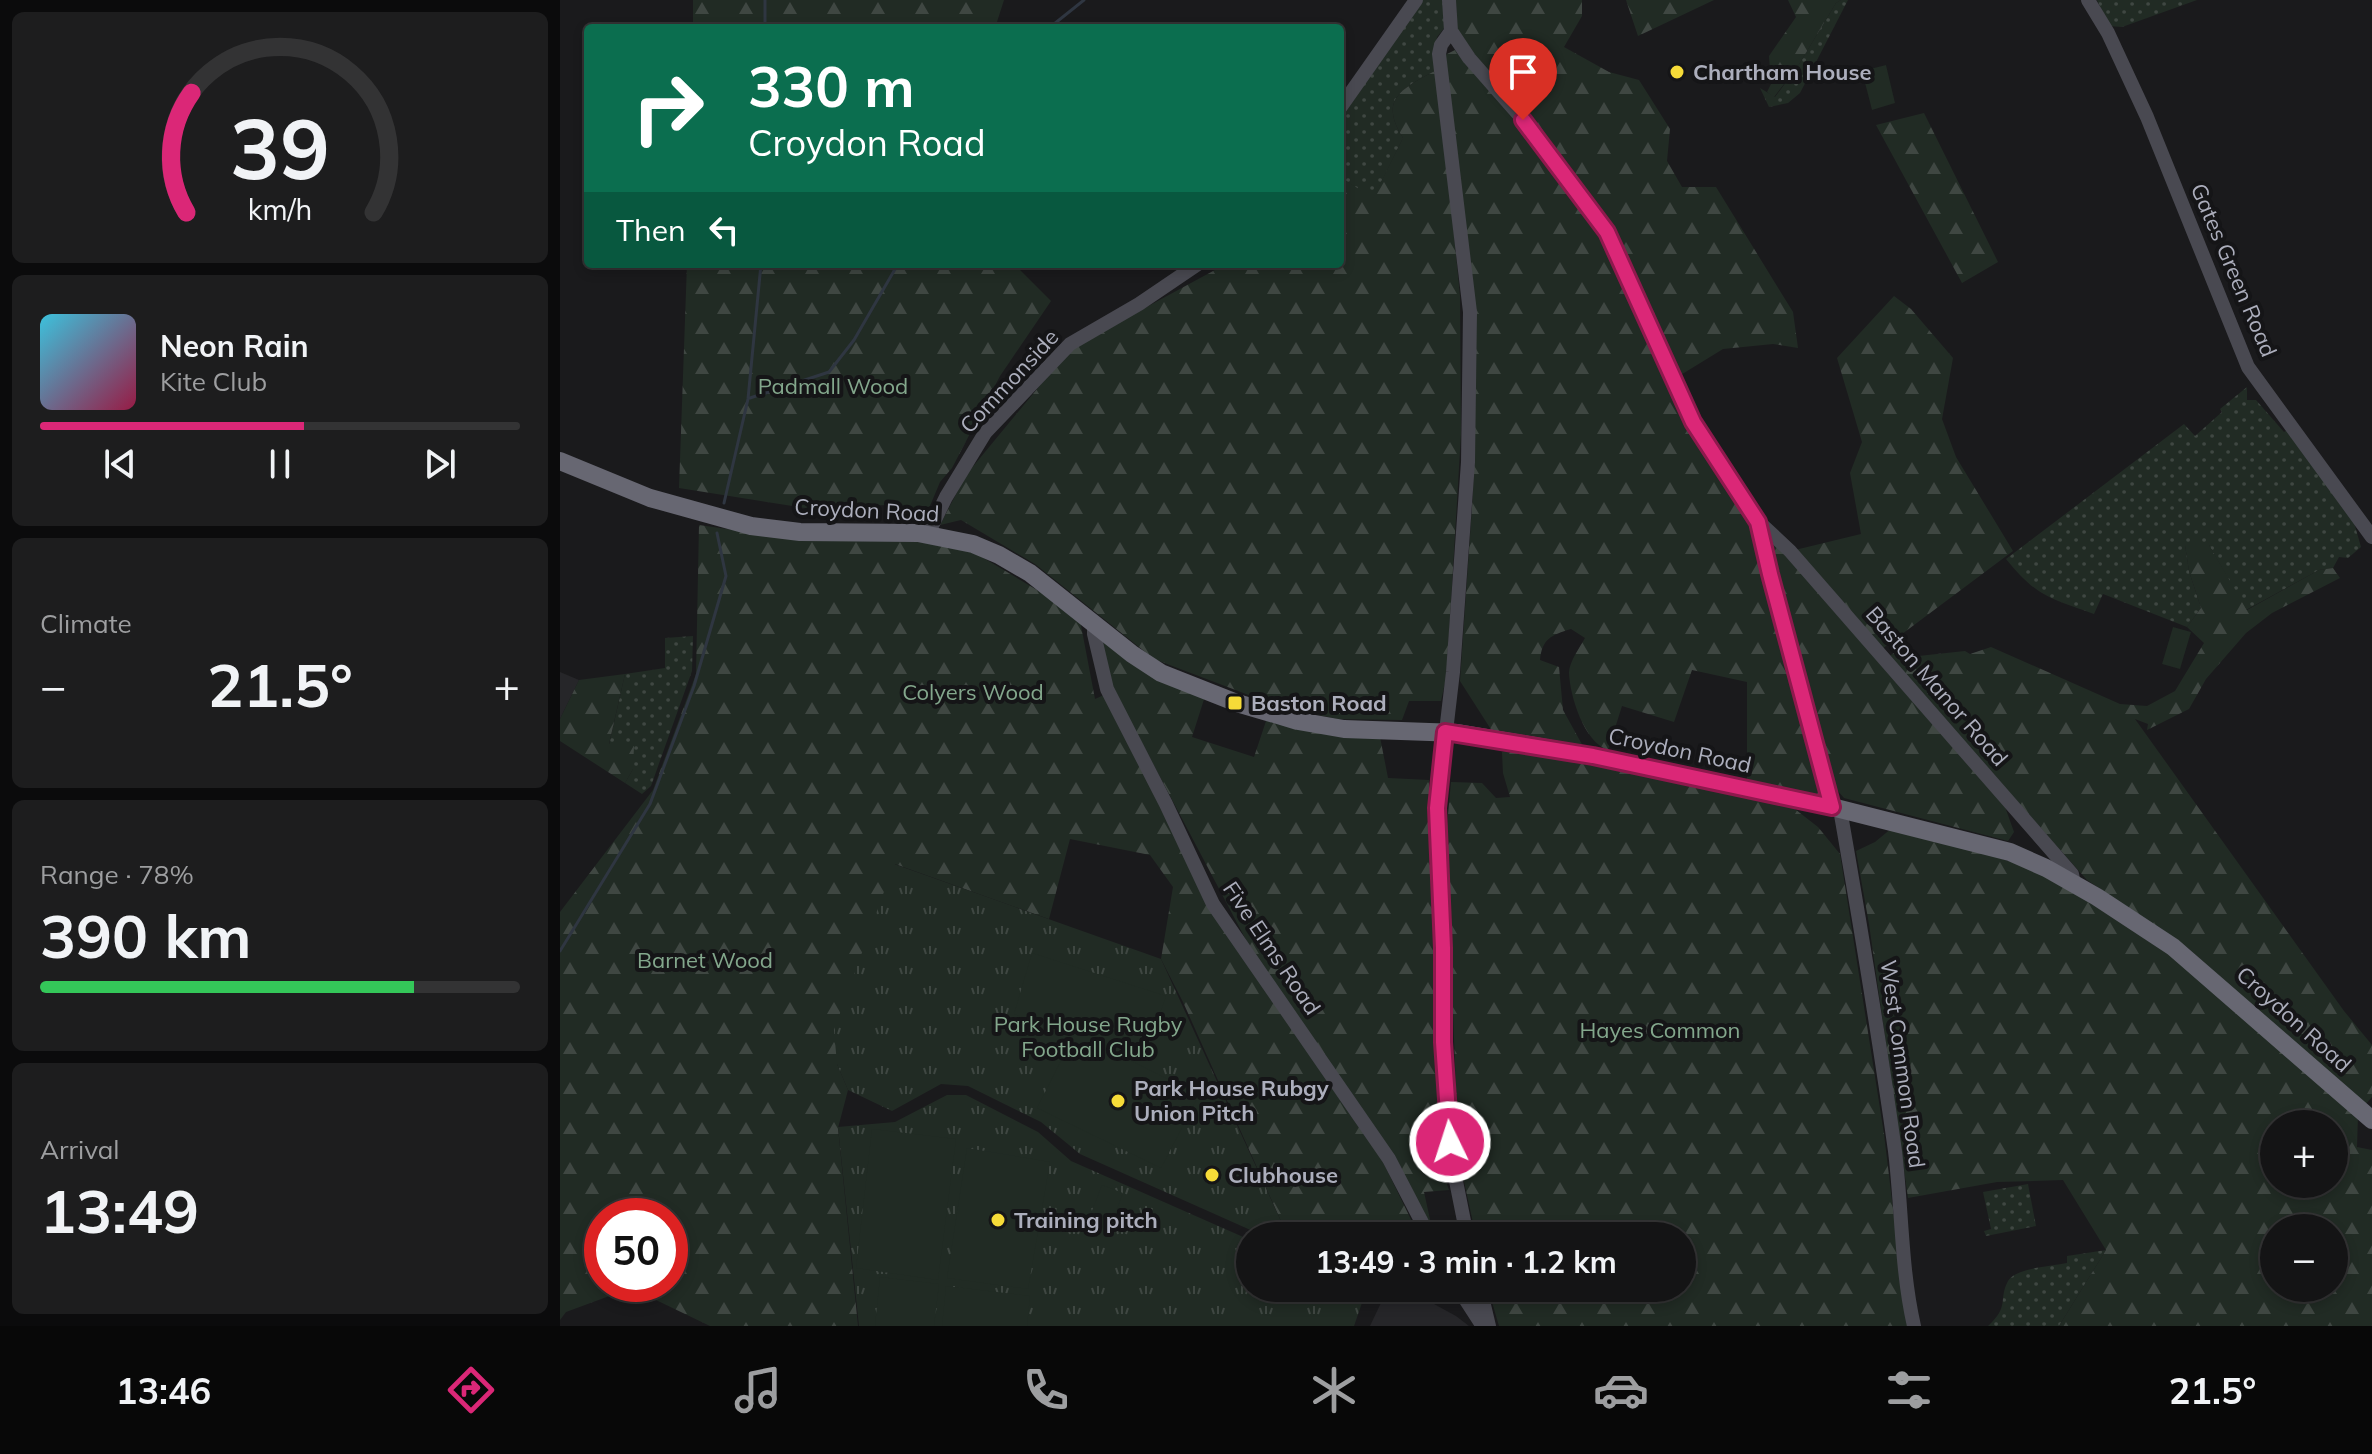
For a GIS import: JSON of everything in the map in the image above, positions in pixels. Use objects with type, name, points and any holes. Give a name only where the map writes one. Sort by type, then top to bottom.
[{"type":"highway","name":"Croydon Road","points":[[560,461],[650,498],[751,526],[800,532],[928,534],[973,544],[999,555],[1045,583],[1132,654],[1161,673],[1279,716],[1331,728],[1445,732],[1593,756],[1836,808],[1998,848],[2034,862],[2074,884],[2184,955],[2372,1120]]},
{"type":"street","points":[[1344,102],[1416,0]]},
{"type":"street","points":[[1449,0],[1451,31],[1441,45],[1439,58],[1466,274],[1471,382],[1453,672],[1437,808],[1443,948],[1443,1042],[1450,1151],[1464,1222]]},
{"type":"street","name":"Gates Green Road","points":[[2088,0],[2108,33],[2147,117],[2248,367],[2372,537]]},
{"type":"street","name":"West Common Road","points":[[1451,31],[1469,58],[1541,140],[1607,232],[1693,422],[1758,522],[1848,846],[1895,1155],[1914,1326]]},
{"type":"street","name":"Commonside","points":[[928,534],[946,497],[985,433],[1070,344],[1139,304],[1192,268]]},
{"type":"street","name":"Baston Manor Road","points":[[1758,522],[1790,551],[1893,668],[2072,874],[2074,884]]},
{"type":"street","name":"Five Elms Road","points":[[1094,624],[1107,689],[1213,904],[1389,1159],[1422,1222]]},
{"type":"street","points":[[1467,1302],[1480,1322],[1488,1324],[1483,1302]]},
{"type":"shaded area","points":[[560,672],[579,680],[560,719]]},
{"type":"shaded area","points":[[1381,1302],[1430,1302],[1469,1326],[1370,1326]]},
{"type":"green space","points":[[693,0],[1004,0],[996,24],[693,24]]},
{"type":"green space","points":[[1422,0],[1445,0],[1445,27],[1437,37],[1435,49],[1438,69],[1406,88],[1394,103],[1393,113],[1403,138],[1373,199],[1344,180],[1344,110]]},
{"type":"green space","points":[[1456,0],[1582,0],[1582,16],[1564,47],[1609,72],[1639,80],[1670,129],[1667,161],[1682,187],[1716,187],[1793,312],[1798,348],[1773,344],[1723,349],[1679,376],[1611,229],[1457,29]]},
{"type":"green space","points":[[1626,0],[1714,0],[1638,36]]},
{"type":"green space","points":[[1788,0],[1841,0],[1836,3],[1798,66],[1774,97],[1767,92],[1771,84],[1769,56],[1796,17]]},
{"type":"green space","points":[[1848,0],[1800,93],[1788,103],[1769,107],[1760,88],[1775,97],[1798,66],[1836,3]]},
{"type":"green space","points":[[2097,0],[2197,0],[2122,27],[2109,26]]},
{"type":"green space","points":[[1457,49],[1573,193],[1602,236],[1743,504],[1753,530],[1822,784],[1819,794],[1811,795],[1747,781],[1747,682],[1692,670],[1674,722],[1622,706],[1608,750],[1592,738],[1575,705],[1569,669],[1585,638],[1571,629],[1549,639],[1540,660],[1559,667],[1563,710],[1584,748],[1492,731],[1460,681],[1473,493],[1476,363],[1473,294],[1445,55]]},
{"type":"green space","points":[[1886,65],[1895,103],[1872,110],[1862,71]]},
{"type":"green space","points":[[1438,69],[1460,296],[1461,434],[1446,678],[1441,701],[1409,701],[1402,720],[1338,719],[1267,702],[1154,659],[1035,564],[961,520],[940,525],[966,475],[1071,348],[1219,268],[1344,268],[1344,180],[1373,198],[1403,138],[1393,113],[1394,103],[1398,95]]},
{"type":"green space","points":[[1924,113],[1998,262],[1962,283],[1876,125]]},
{"type":"green space","name":"Padmall Wood","points":[[687,268],[1018,268],[1051,301],[1000,376],[952,468],[940,482],[927,513],[885,505],[818,510],[679,488]]},
{"type":"green space","points":[[1894,296],[1911,309],[1953,358],[1942,419],[1956,457],[2013,551],[1882,649],[1795,550],[1861,534],[1850,473],[1862,442],[1837,358]]},
{"type":"green space","points":[[2247,387],[2247,400],[2256,400],[2284,432],[2289,429],[2353,519],[2361,547],[2348,558],[2339,557],[2333,568],[2319,570],[2246,610],[2209,545],[2185,545],[2189,571],[2201,608],[2187,627],[2103,594],[2094,614],[2066,604],[2036,589],[2006,559],[2184,424],[2195,436],[2222,412],[2220,409]]},
{"type":"green space","points":[[699,525],[812,541],[960,544],[1079,615],[1095,699],[1104,695],[1180,842],[1382,1160],[1412,1222],[1281,1222],[1161,959],[1173,887],[1150,855],[1070,839],[1049,919],[895,864],[837,1064],[848,1090],[838,1128],[858,1326],[710,1326],[660,1302],[688,1302],[688,1198],[584,1198],[584,1302],[593,1302],[566,1312],[560,1320],[560,912],[653,790],[696,674]]},
{"type":"green space","points":[[1763,526],[2004,804],[2014,832],[2008,841],[1844,798],[1831,783]]},
{"type":"green space","points":[[2195,542],[2209,545],[2247,610],[2319,570],[2333,568],[2340,578],[2272,613],[2246,633],[2206,679],[2189,709],[2147,730],[2148,724],[2135,719],[2344,1011],[2372,1045],[2372,1097],[2364,1106],[2188,948],[2087,880],[1888,657],[1894,653],[1900,658],[1965,651],[1970,654],[1991,647],[2120,704],[2147,706],[2175,691],[2204,643],[2187,627],[2201,608],[2189,571],[2185,545]]},
{"type":"green space","points":[[2173,627],[2191,632],[2180,669],[2162,664]]},
{"type":"green space","points":[[1098,632],[1206,693],[1192,737],[1254,757],[1268,715],[1380,737],[1388,778],[1429,780],[1443,1173],[1449,1190],[1424,1192],[1431,1222],[1426,1222],[1254,955],[1112,686]]},
{"type":"green space","points":[[693,636],[692,671],[651,786],[642,794],[625,783],[633,769],[609,745],[625,674],[665,668],[665,638]]},
{"type":"green space","points":[[625,674],[609,744],[634,746],[633,769],[625,783],[560,741],[560,719],[579,680]]},
{"type":"green space","name":"Hayes Common","points":[[1518,750],[1791,806],[1818,827],[1840,854],[1884,1134],[1907,1326],[1499,1326],[1492,1302],[1696,1302],[1696,1222],[1473,1222],[1463,1177],[1457,1113],[1446,836],[1451,782],[1482,783],[1496,798],[1510,797],[1503,773],[1502,752]]},
{"type":"green space","points":[[1892,828],[1925,835],[2037,870],[2173,954],[2358,1115],[2357,1147],[2372,1150],[2372,1326],[2059,1326],[2106,1250],[2063,1180],[1997,1182],[1908,1198],[1856,851],[1875,842]]},
{"type":"green space","name":"Park House Rugby Football Club","points":[[894,864],[1161,959],[1281,1222],[1236,1224],[1080,1154],[1041,1122],[968,1086],[941,1084],[892,1111],[848,1090],[837,1064],[834,1030]]},
{"type":"green space","points":[[1032,953],[1166,996],[1145,1058],[1094,1042],[1199,1095],[1161,1168],[1037,1108],[1074,1035],[1014,1014]]},
{"type":"green space","points":[[947,1095],[966,1095],[1038,1132],[1071,1161],[1236,1234],[1236,1302],[1362,1302],[1354,1326],[859,1326],[838,1127],[895,1122]]},
{"type":"green space","points":[[872,1129],[956,1139],[938,1280],[856,1268]]},
{"type":"green space","name":"Training pitch","points":[[967,1148],[1050,1162],[1028,1289],[947,1278]]},
{"type":"green space","points":[[2028,1184],[2036,1226],[1986,1236],[1984,1231],[1991,1229],[1983,1192]]},
{"type":"green space","points":[[1102,1185],[1123,1193],[1109,1229],[1088,1221]]},
{"type":"green space","points":[[2106,1250],[2059,1326],[1988,1326],[1999,1313],[2008,1281],[2018,1273],[2067,1263],[2067,1256]]},
{"type":"green space","points":[[880,1277],[939,1284],[934,1326],[875,1326]]},
{"type":"green space","points":[[946,1286],[1030,1296],[1027,1326],[942,1326]]},
{"type":"waterway","points":[[765,0],[765,24]]},
{"type":"waterway","points":[[1054,24],[1084,0]]},
{"type":"waterway","points":[[724,503],[748,399],[761,268]]},
{"type":"waterway","points":[[750,398],[829,372],[854,340],[896,268]]},
{"type":"waterway","points":[[560,951],[650,804],[694,686],[726,576],[717,533]]},
{"type":"place","name":"Chartham House","points":[[1677,72]]},
{"type":"place","name":"Baston Road","points":[[1235,703]]},
{"type":"place","name":"Park House Rubgy Union Pitch","points":[[1118,1101]]},
{"type":"place","name":"Clubhouse","points":[[1212,1175]]},
{"type":"place","name":"Training pitch","points":[[998,1220]]},
{"type":"route","points":[[1450,1142],[1443,1042],[1443,948],[1437,808],[1445,732],[1593,756],[1832,807],[1758,522],[1693,422],[1607,232],[1523,120]]},
{"type":"park label","name":"Colyers Wood","points":[[973,692]]},
{"type":"park label","name":"Barnet Wood","points":[[705,960]]}]
